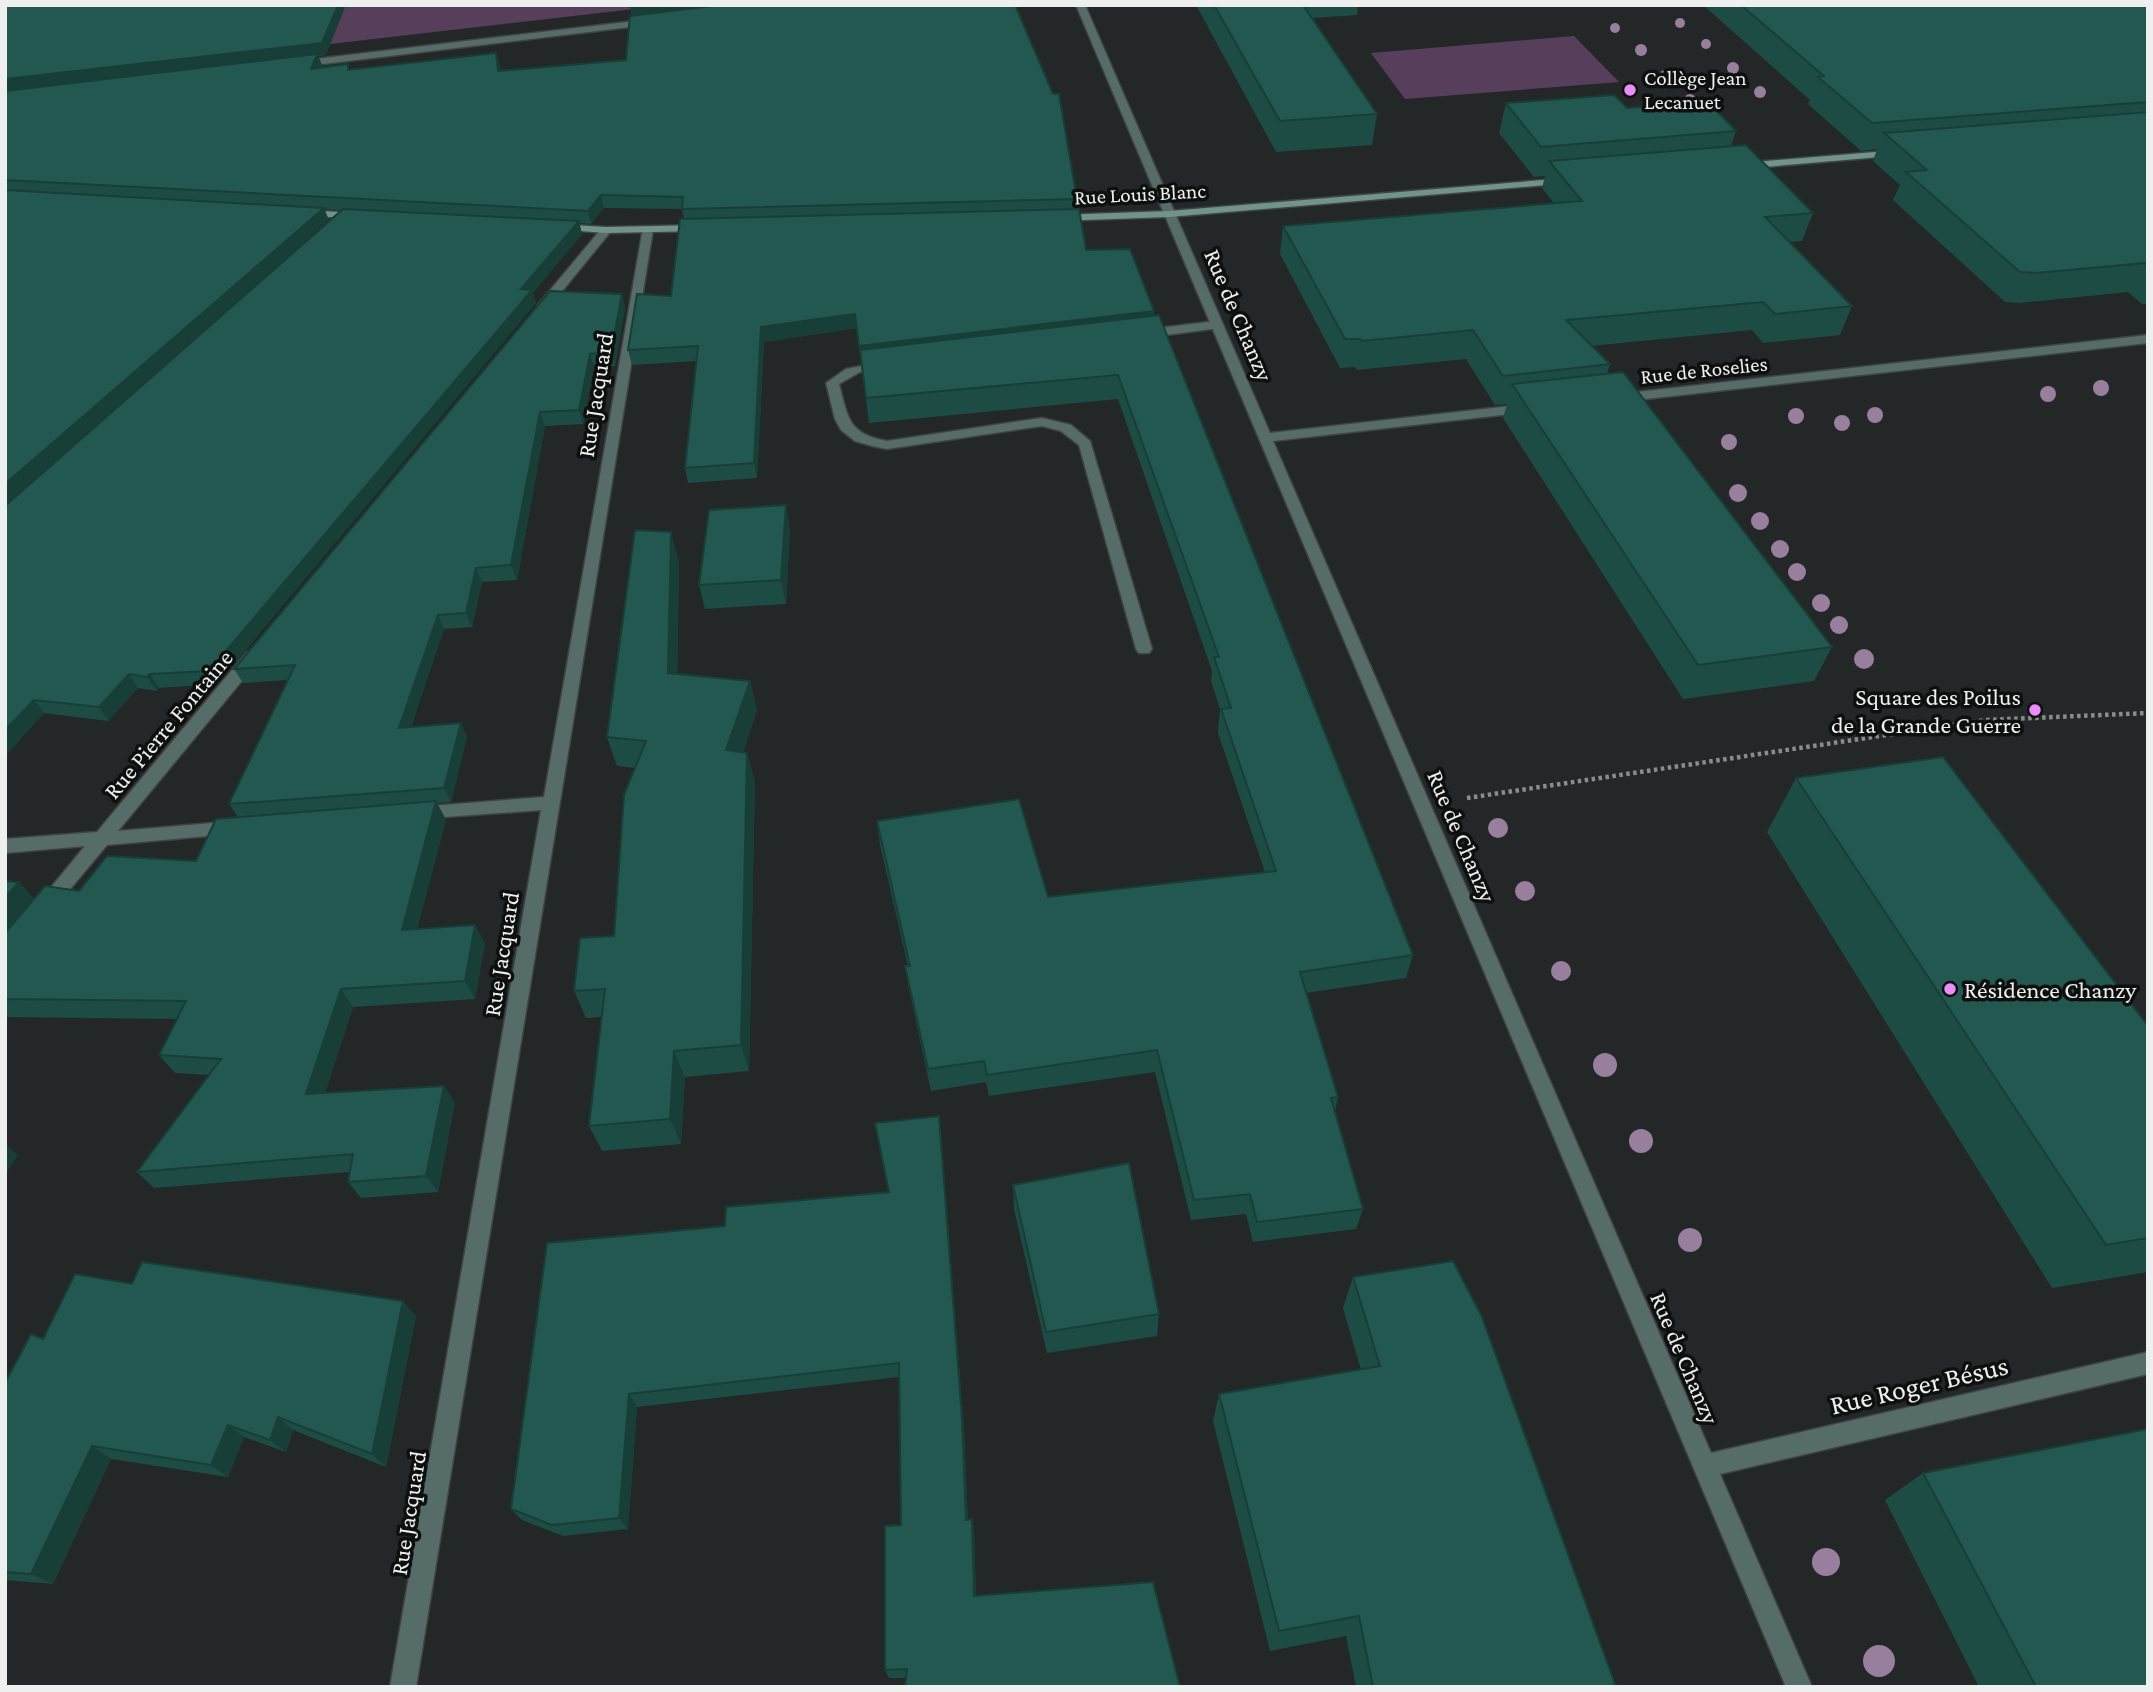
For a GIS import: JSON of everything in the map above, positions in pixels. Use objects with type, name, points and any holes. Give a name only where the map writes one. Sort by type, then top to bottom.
[{"type":"street","name":"Rue de Chanzy","points":[[1080,5],[1799,1687]]},
{"type":"street","points":[[292,64],[662,21]]},
{"type":"street","points":[[1731,167],[1912,152]]},
{"type":"street","name":"Rue Louis Blanc","points":[[1045,218],[1168,214],[1577,180]]},
{"type":"street","points":[[290,213],[372,217]]},
{"type":"street","points":[[327,231],[344,216]]},
{"type":"street","points":[[538,226],[607,230],[716,228]]},
{"type":"street","points":[[533,318],[607,230]]},
{"type":"street","name":"Rue Jacquard","points":[[404,1687],[647,230]]},
{"type":"street","points":[[1130,336],[1216,326]]},
{"type":"street","points":[[2141,340],[2148,353]]},
{"type":"street","name":"Rue de Roselies","points":[[1598,401],[2141,340]]},
{"type":"street","points":[[899,363],[858,368],[840,375],[832,383],[844,426],[864,443],[887,446],[1042,422],[1058,423],[1073,430],[1085,444],[1144,649]]},
{"type":"street","points":[[1264,438],[1543,407]]},
{"type":"street","name":"Rue Pierre Fontaine","points":[[39,915],[259,649]]},
{"type":"street","points":[[401,815],[551,803]]},
{"type":"street","points":[[5,846],[252,827]]},
{"type":"street","name":"Rue Roger Bésus","points":[[1704,1466],[2148,1363]]},
{"type":"path","points":[[1422,804],[1986,720],[2148,713]]},
{"type":"shaded area","points":[[325,5],[669,5],[304,47]]},
{"type":"shaded area","points":[[1574,36],[1619,82],[1405,99],[1371,53]]},
{"type":"building","points":[[5,5],[338,5],[322,43],[5,79]]},
{"type":"building","points":[[720,5],[1015,5],[1053,94],[1059,94],[1077,199],[682,209],[683,197],[601,195],[588,211],[5,180],[5,91],[317,54],[311,69],[348,64],[348,70],[496,53],[498,71],[626,60],[630,16]]},
{"type":"building","points":[[1214,5],[1303,5],[1377,114],[1280,121]]},
{"type":"building","points":[[1741,5],[2148,5],[2148,102],[1872,123],[1818,77],[1824,76]]},
{"type":"building","points":[[1614,95],[1627,108],[1708,102],[1736,131],[1541,147],[1506,103]]},
{"type":"building","points":[[2148,112],[2148,265],[2145,263],[2036,273],[2020,272],[1906,172],[1927,170],[1884,133]]},
{"type":"building","points":[[1746,145],[1813,213],[1765,217],[1852,306],[1775,314],[1763,302],[1566,320],[1610,364],[1503,376],[1473,330],[1362,341],[1345,339],[1283,226],[1582,201],[1549,161]]},
{"type":"building","points":[[5,190],[324,208],[5,484]]},
{"type":"building","points":[[343,209],[579,221],[521,289],[532,290],[209,671],[150,674],[147,677],[129,674],[99,707],[34,700],[5,730],[5,506]]},
{"type":"building","points":[[1079,209],[1086,250],[1130,249],[1154,311],[859,346],[855,314],[761,327],[754,463],[685,468],[698,346],[628,350],[637,294],[671,296],[680,219]]},
{"type":"building","points":[[550,291],[622,294],[611,352],[590,354],[579,410],[540,412],[511,565],[476,568],[466,613],[438,615],[399,728],[461,723],[444,788],[229,804],[295,665],[234,669]]},
{"type":"building","points":[[1159,315],[1413,955],[1300,972],[1338,1097],[1331,1098],[1363,1209],[1257,1222],[1250,1194],[1194,1200],[1157,1050],[987,1075],[984,1061],[928,1069],[905,966],[910,966],[877,821],[1019,799],[1048,897],[1276,871],[1221,709],[1231,708],[1214,657],[1219,657],[1118,375],[866,398],[860,350]]},
{"type":"building","points":[[1623,372],[1832,647],[1698,665],[1512,384]]},
{"type":"building","points":[[786,505],[781,580],[699,585],[709,510]]},
{"type":"building","points":[[635,530],[671,532],[668,673],[750,681],[726,750],[747,753],[741,1045],[674,1051],[670,1119],[589,1126],[605,989],[574,991],[580,938],[614,936],[624,795],[646,741],[607,737]]},
{"type":"building","points":[[1943,757],[2148,1026],[2148,1238],[2106,1245],[1796,778]]},
{"type":"building","points":[[436,801],[402,930],[475,925],[465,981],[341,989],[306,1094],[444,1086],[426,1176],[348,1182],[353,1154],[137,1172],[221,1059],[159,1055],[186,1001],[5,999],[5,933],[45,886],[79,891],[107,856],[196,861],[216,819]]},
{"type":"building","points":[[5,881],[19,882],[5,898]]},
{"type":"building","points":[[939,1116],[962,1418],[966,1520],[972,1519],[974,1596],[1153,1582],[1180,1687],[905,1687],[907,1669],[885,1670],[885,1526],[901,1525],[899,1363],[629,1394],[619,1518],[552,1525],[511,1509],[547,1243],[725,1226],[726,1207],[889,1192],[875,1123]]},
{"type":"building","points":[[1129,1163],[1159,1314],[1046,1332],[1013,1185]]},
{"type":"building","points":[[1453,1261],[1482,1317],[1616,1687],[1373,1687],[1359,1616],[1279,1631],[1219,1394],[1380,1366],[1353,1277]]},
{"type":"building","points":[[142,1262],[403,1301],[372,1454],[278,1417],[270,1440],[228,1425],[211,1465],[92,1446],[31,1574],[5,1572],[5,1383],[31,1334],[43,1339],[75,1274],[132,1284]]},
{"type":"building","points":[[2148,1429],[2148,1687],[2036,1687],[1923,1473]]},
{"type":"place","name":"Collège Jean Lecanuet","points":[[1630,90]]},
{"type":"place","name":"Square des Poilus de la Grande Guerre","points":[[2035,710]]},
{"type":"place","name":"Résidence Chanzy","points":[[1950,989]]}]
